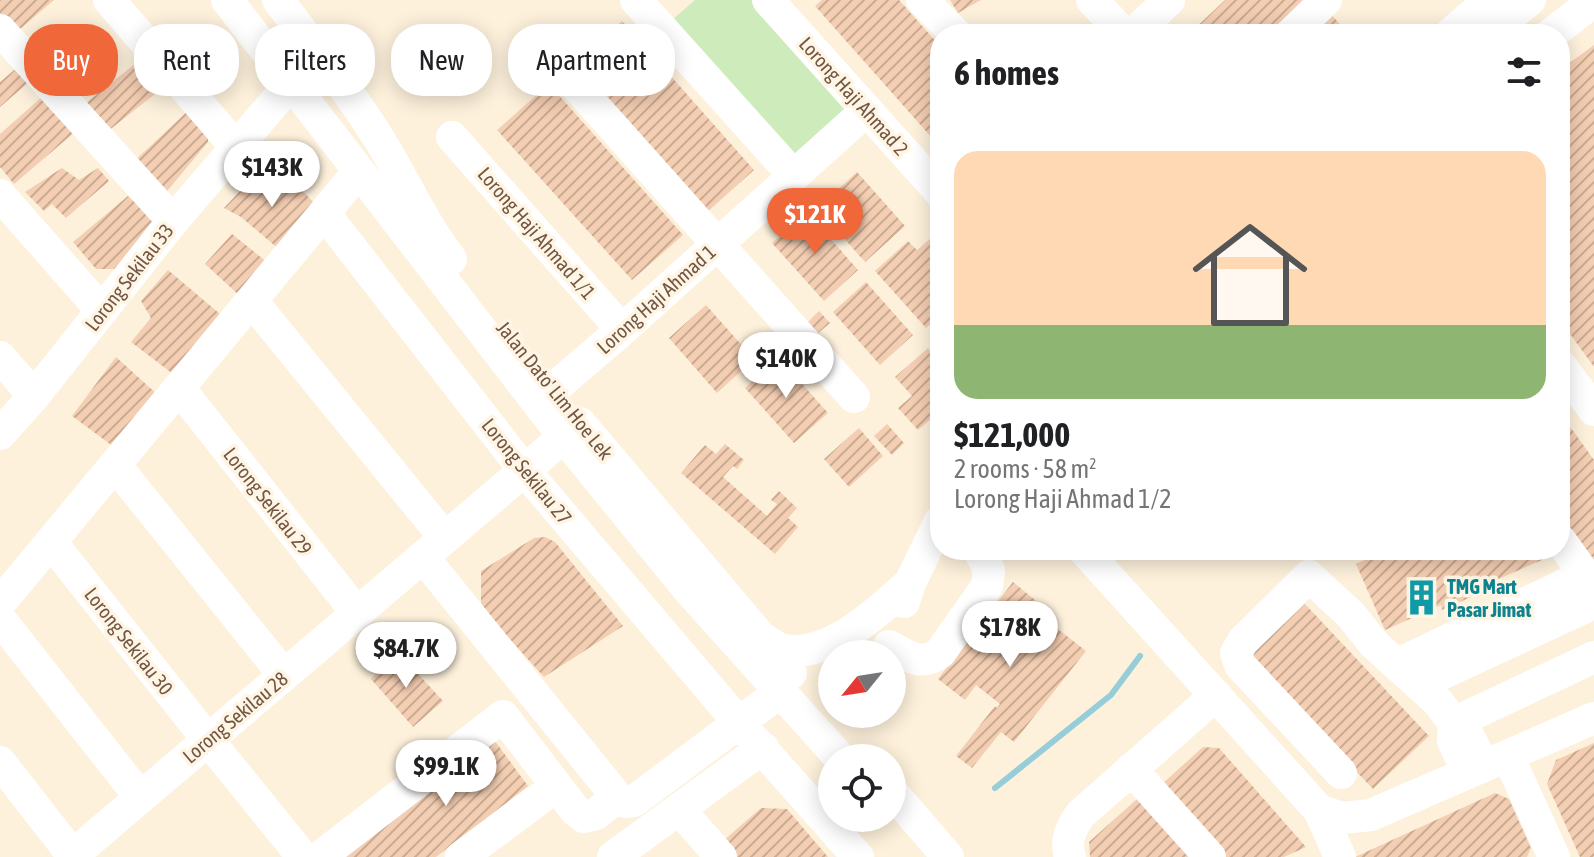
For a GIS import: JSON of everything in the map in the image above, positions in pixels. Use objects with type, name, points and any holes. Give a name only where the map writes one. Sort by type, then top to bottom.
[{"type":"street","points":[[109,0],[236,147]]},
{"type":"street","name":"Jalan Dato' Lim Hoe Lek","points":[[227,0],[255,36]]},
{"type":"street","name":"Jalan Dato' Lim Hoe Lek","points":[[278,0],[382,145],[437,241],[552,390],[572,430],[687,588],[827,744]]},
{"type":"street","points":[[636,0],[794,176]]},
{"type":"street","points":[[922,0],[946,24]]},
{"type":"street","points":[[1092,0],[1115,24]]},
{"type":"street","points":[[1144,24],[1169,0]]},
{"type":"street","points":[[1301,24],[1326,0]]},
{"type":"street","points":[[1462,24],[1490,0]]},
{"type":"street","points":[[1500,24],[1530,0]]},
{"type":"street","points":[[1564,24],[1594,1]]},
{"type":"street","name":"Lorong Haji Ahmad 2","points":[[784,5],[867,110],[930,172]]},
{"type":"street","points":[[0,30],[173,221]]},
{"type":"street","name":"Lorong Sekilau 33","points":[[0,434],[34,396],[173,221],[280,96]]},
{"type":"street","name":"Jalan Dato' Lim Hoe Lek","points":[[301,96],[572,430],[818,699]]},
{"type":"street","points":[[585,96],[854,397]]},
{"type":"street","name":"Lorong Haji Ahmad 1","points":[[552,390],[867,110]]},
{"type":"street","name":"Lorong Haji Ahmad 1/1","points":[[452,137],[622,330]]},
{"type":"street","points":[[0,603],[359,171]]},
{"type":"street","points":[[0,195],[102,311]]},
{"type":"street","name":"Lorong Sekilau 27","points":[[324,213],[525,471],[739,723],[858,857]]},
{"type":"street","points":[[252,301],[434,548],[522,679],[617,797],[624,802],[634,801],[780,692]]},
{"type":"street","points":[[0,357],[34,396]]},
{"type":"street","points":[[1570,378],[1594,410]]},
{"type":"street","name":"Lorong Sekilau 29","points":[[179,388],[357,613]]},
{"type":"street","name":"Lorong Sekilau 28","points":[[0,762],[73,856],[572,430]]},
{"type":"street","points":[[116,466],[284,675]]},
{"type":"street","name":"Lorong Sekilau 30","points":[[51,542],[303,855]]},
{"type":"street","points":[[890,640],[910,583],[930,542]]},
{"type":"street","points":[[1409,674],[1591,588],[1570,555]]},
{"type":"street","points":[[906,657],[918,661],[931,660],[940,653],[987,586],[989,570],[984,560]]},
{"type":"street","points":[[1093,560],[1319,810],[1332,854]]},
{"type":"street","points":[[1341,773],[1240,665],[1236,653],[1243,641],[1309,576],[1351,615],[1374,644],[1438,702],[1458,733],[1487,765],[1554,857]]},
{"type":"street","points":[[761,637],[782,650],[808,650],[838,639],[865,622],[910,583]]},
{"type":"street","points":[[0,619],[140,797]]},
{"type":"street","points":[[1458,733],[1594,657]]},
{"type":"street","points":[[303,855],[522,679]]},
{"type":"street","points":[[1070,857],[1068,838],[1081,814],[1216,695]]},
{"type":"street","points":[[303,855],[503,716],[575,810],[584,817],[596,814],[617,797]]},
{"type":"street","points":[[1319,810],[1342,818],[1371,815],[1594,718]]},
{"type":"street","points":[[613,857],[763,748]]},
{"type":"street","points":[[1131,769],[1210,857]]},
{"type":"street","points":[[461,857],[557,786]]},
{"type":"street","points":[[679,809],[721,857]]},
{"type":"street","points":[[906,813],[947,842],[960,857]]},
{"type":"street","points":[[906,816],[948,857]]},
{"type":"street","points":[[906,822],[928,857]]},
{"type":"green space","points":[[695,0],[753,0],[849,107],[792,157],[671,21]]},
{"type":"building","points":[[0,0],[54,0],[13,35],[0,17]]},
{"type":"building","points":[[822,0],[899,0],[930,35],[930,136],[815,6]]},
{"type":"building","points":[[950,0],[981,0],[958,13]]},
{"type":"building","points":[[1225,0],[1304,0],[1279,24],[1200,24]]},
{"type":"building","points":[[1328,11],[1340,24],[1314,24]]},
{"type":"building","points":[[1594,45],[1594,367],[1570,334],[1570,63]]},
{"type":"building","points":[[134,65],[134,96],[152,96],[103,135],[81,107],[95,96],[118,96],[118,77]]},
{"type":"building","points":[[19,66],[24,74],[24,86],[0,107],[0,82]]},
{"type":"building","points":[[675,81],[754,170],[705,214],[600,96],[675,96]]},
{"type":"building","points":[[43,96],[76,131],[14,184],[0,167],[0,134]]},
{"type":"building","points":[[535,96],[560,96],[683,235],[632,280],[497,130]]},
{"type":"building","points":[[192,107],[208,125],[208,142],[163,196],[130,165]]},
{"type":"building","points":[[62,168],[79,180],[98,168],[109,181],[66,218],[52,204],[44,211],[25,192]]},
{"type":"building","points":[[258,172],[271,182],[278,177],[291,192],[299,187],[316,205],[281,251],[241,217],[224,208]]},
{"type":"building","points":[[857,172],[905,226],[865,262],[817,208]]},
{"type":"building","points":[[128,196],[157,222],[118,269],[96,269],[73,242]]},
{"type":"building","points":[[807,212],[858,270],[824,301],[772,243]]},
{"type":"building","points":[[232,234],[268,263],[240,296],[205,264]]},
{"type":"building","points":[[930,239],[930,324],[926,328],[875,271],[908,241],[917,250]]},
{"type":"building","points":[[168,270],[226,319],[173,374],[131,342],[151,318],[141,301]]},
{"type":"building","points":[[866,282],[913,335],[880,365],[833,312]]},
{"type":"building","points":[[706,305],[754,359],[717,393],[669,338]]},
{"type":"building","points":[[819,311],[830,323],[816,335],[806,324]]},
{"type":"building","points":[[928,348],[930,350],[930,420],[918,430],[898,408],[912,396],[895,377]]},
{"type":"building","points":[[116,357],[159,396],[114,447],[72,416]]},
{"type":"building","points":[[778,357],[828,413],[794,443],[745,388]]},
{"type":"building","points":[[887,424],[904,443],[892,455],[874,436]]},
{"type":"building","points":[[859,428],[883,456],[849,487],[824,459]]},
{"type":"building","points":[[1570,429],[1594,460],[1594,570],[1570,537]]},
{"type":"building","points":[[725,444],[744,460],[737,469],[733,466],[723,477],[767,516],[777,504],[771,500],[779,491],[797,508],[788,518],[798,527],[775,554],[681,473],[705,445],[716,454]]},
{"type":"building","points":[[545,537],[555,542],[623,626],[544,677],[481,607],[481,571],[534,538]]},
{"type":"building","name":"TMG Mart Pasar Jimat","points":[[1365,560],[1542,560],[1487,584],[1489,589],[1442,610],[1441,605],[1385,630],[1356,564]]},
{"type":"building","points":[[1013,582],[1040,604],[1027,620],[1051,639],[1058,629],[1086,651],[1014,742],[1001,732],[972,768],[956,756],[995,706],[997,708],[1000,704],[976,685],[965,700],[938,679]]},
{"type":"building","points":[[1305,604],[1429,736],[1373,789],[1248,658]]},
{"type":"building","points":[[398,652],[443,701],[413,727],[371,679]]},
{"type":"building","points":[[492,737],[528,786],[436,857],[338,857]]},
{"type":"building","points":[[1594,743],[1594,857],[1580,857],[1547,784],[1556,760]]},
{"type":"building","points":[[1203,747],[1219,748],[1306,847],[1284,857],[1226,857],[1162,784]]},
{"type":"building","points":[[1495,793],[1509,799],[1531,848],[1527,857],[1355,857]]},
{"type":"building","points":[[1137,799],[1189,857],[1090,857],[1089,842]]},
{"type":"building","points":[[761,808],[787,809],[828,857],[736,857],[723,841]]},
{"type":"waterway","points":[[995,788],[1111,695],[1140,656]]},
{"type":"place","name":"TMG Mart Pasar Jimat","points":[[1421,597]]}]
